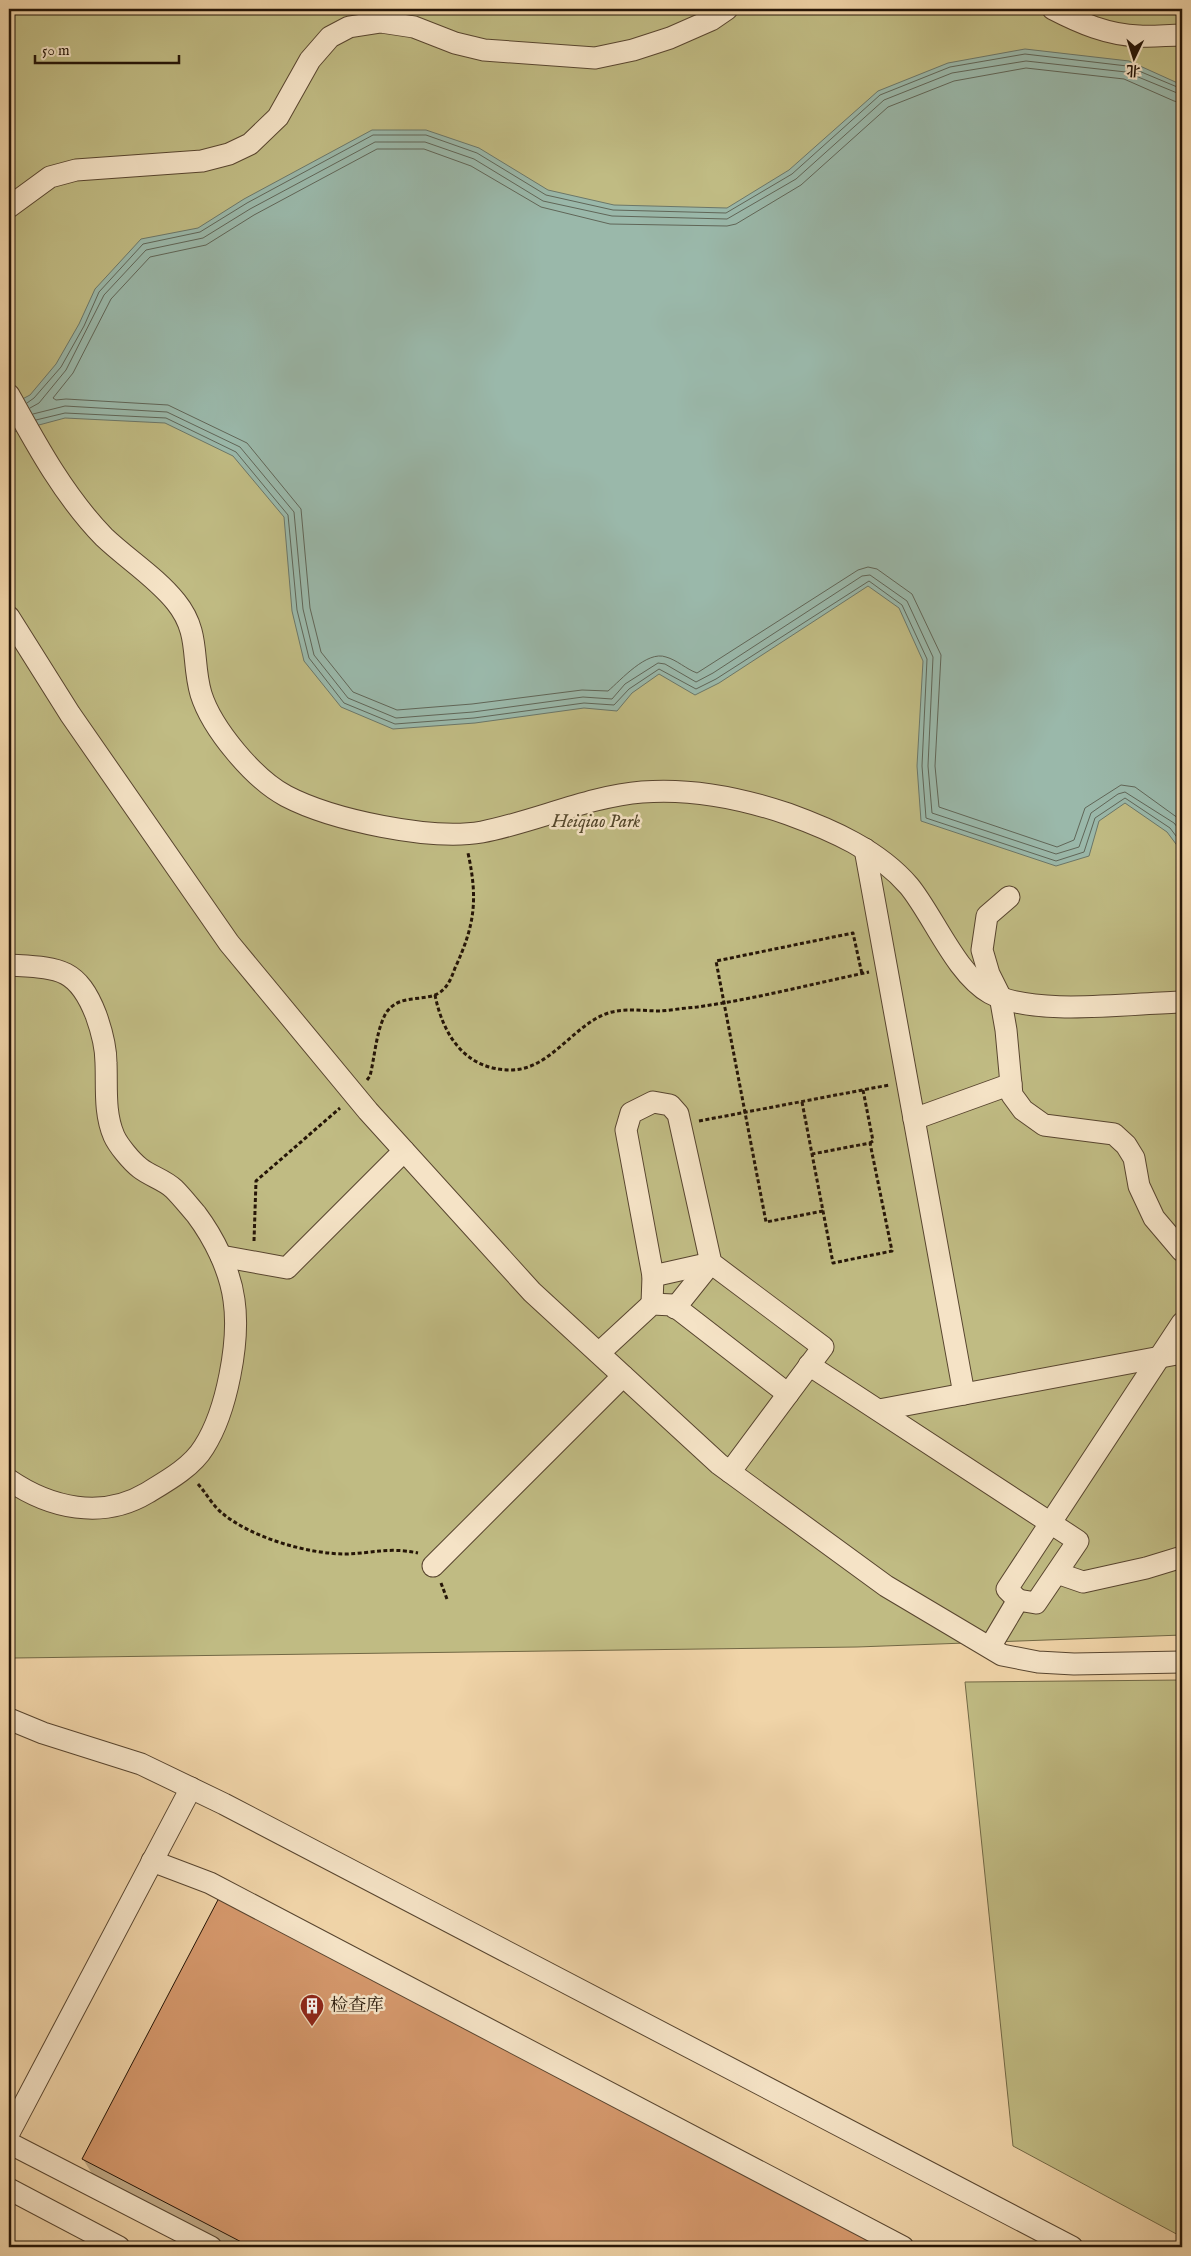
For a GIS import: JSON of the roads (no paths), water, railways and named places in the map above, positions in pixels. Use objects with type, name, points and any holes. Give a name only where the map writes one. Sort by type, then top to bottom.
[{"type":"street","points":[[9,208],[17,200],[50,177],[76,170],[202,161],[229,154],[250,144],[278,117],[310,60],[330,36],[349,27],[381,22],[414,27],[455,43],[484,50],[595,58],[633,50],[670,38],[711,20],[727,9]]},
{"type":"street","points":[[1053,9],[1073,19],[1112,33],[1139,36],[1182,34]]},
{"type":"street","points":[[9,395],[67,492],[102,534],[174,599],[187,617],[193,631],[202,695],[216,723],[237,754],[264,780],[284,795],[324,812],[407,831],[448,835],[480,832],[640,792],[687,792],[737,798],[788,814],[836,833],[878,857],[909,887],[969,976],[989,992],[1044,1006],[1182,1002]]},
{"type":"street","points":[[9,617],[70,714],[229,943],[355,1095],[532,1292],[730,1472],[886,1586],[1002,1654],[1038,1662],[1074,1664],[1182,1662]]},
{"type":"street","points":[[865,849],[964,1394]]},
{"type":"street","points":[[1009,897],[987,916],[983,932],[982,950],[989,974],[1000,996],[1006,1030],[1012,1095],[1023,1110],[1044,1125],[1107,1132],[1114,1134],[1126,1145],[1134,1158],[1139,1186],[1154,1218],[1182,1251]]},
{"type":"street","points":[[9,964],[61,971],[77,980],[89,996],[100,1027],[106,1060],[106,1099],[114,1136],[138,1167],[174,1188],[197,1216],[221,1256],[229,1277],[236,1315],[230,1374],[224,1400],[204,1447],[185,1467],[130,1502],[112,1508],[93,1509],[48,1502],[26,1492],[9,1480]]},
{"type":"street","points":[[914,1119],[1011,1084]]},
{"type":"street","points":[[599,1353],[652,1304],[653,1276],[626,1130],[632,1113],[653,1102],[670,1106],[678,1114],[681,1124],[710,1263],[823,1346],[730,1472]]},
{"type":"street","points":[[221,1256],[287,1268],[404,1151]]},
{"type":"street","points":[[653,1276],[710,1263]]},
{"type":"street","points":[[675,1308],[710,1263]]},
{"type":"street","points":[[652,1304],[675,1308],[788,1394]]},
{"type":"street","points":[[809,1365],[879,1410],[1051,1523],[1078,1541],[1036,1603],[1018,1600],[1007,1590],[1051,1523],[1160,1357],[1182,1323]]},
{"type":"street","points":[[879,1410],[1182,1353]]},
{"type":"street","points":[[433,1566],[623,1376]]},
{"type":"street","points":[[1057,1573],[1083,1582],[1146,1568],[1182,1557]]},
{"type":"street","points":[[990,1647],[1018,1600]]},
{"type":"street","points":[[9,1719],[43,1733],[142,1764],[191,1788],[1072,2247]]},
{"type":"street","points":[[9,2133],[191,1788]]},
{"type":"street","points":[[152,1861],[210,1883],[902,2247]]},
{"type":"street","points":[[9,2143],[211,2247]]},
{"type":"street","points":[[9,2189],[119,2247]]},
{"type":"water","points":[[1025,49],[1129,61],[1182,85],[1182,852],[1167,832],[1125,803],[1099,821],[1089,856],[1056,866],[921,821],[917,766],[923,661],[899,608],[868,586],[719,683],[695,695],[659,674],[632,693],[617,711],[584,708],[475,723],[393,729],[341,707],[304,661],[292,611],[284,517],[233,456],[165,423],[65,418],[9,433],[9,406],[30,395],[56,364],[79,324],[95,289],[141,239],[198,228],[244,199],[372,130],[426,130],[479,148],[548,190],[614,205],[727,208],[789,170],[878,91],[948,63]]},
{"type":"place","name":"检查库","points":[[312,2027]]},
{"type":"park label","name":"Heiqiao Park","points":[[596,822]]}]
